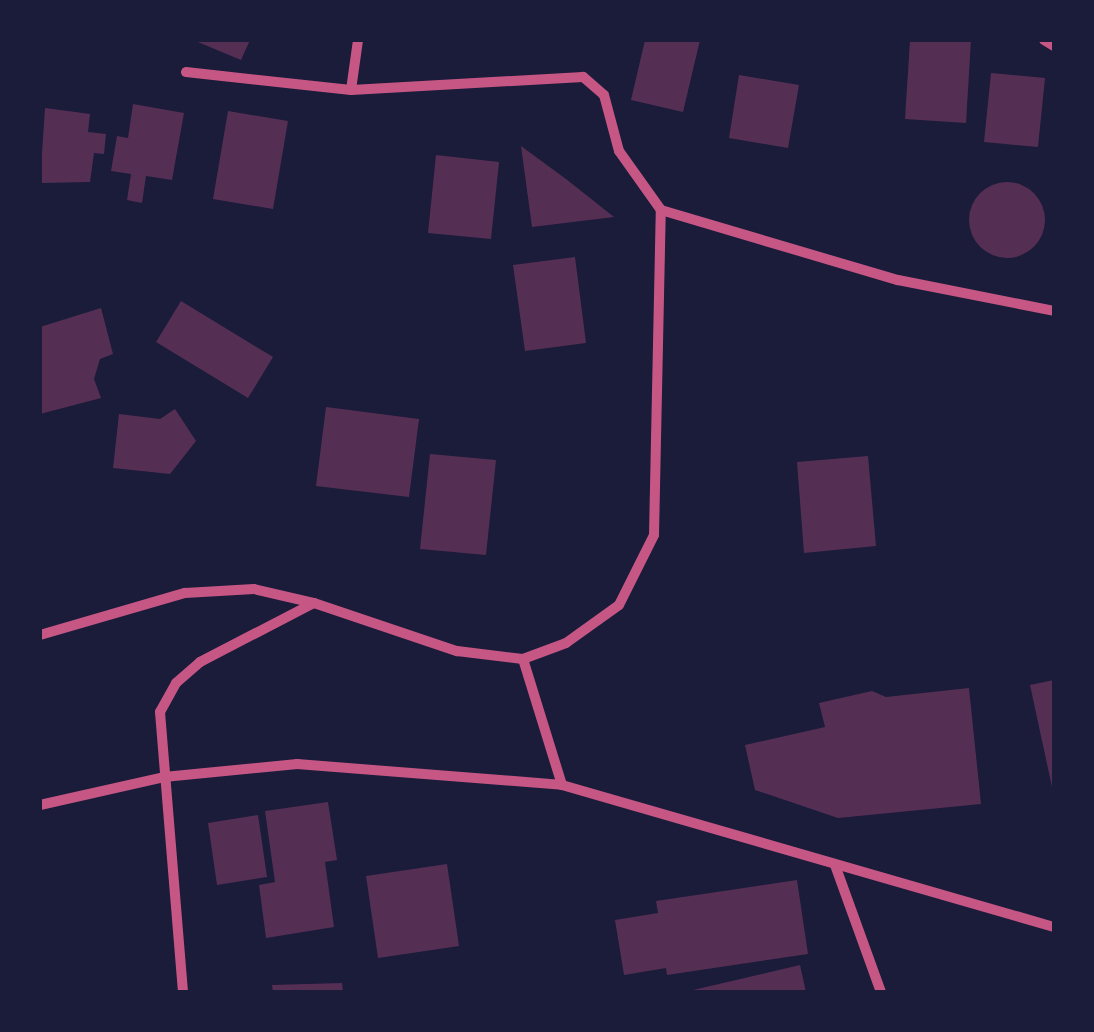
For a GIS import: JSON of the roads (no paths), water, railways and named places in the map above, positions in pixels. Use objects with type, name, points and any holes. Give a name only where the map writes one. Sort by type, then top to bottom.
[{"type":"street","points":[[352,90],[358,40]]},
{"type":"street","points":[[1044,40],[1054,46]]},
{"type":"street","points":[[40,634],[185,593],[254,589],[314,603],[457,652],[522,660],[566,643],[619,605],[654,535],[661,210],[619,151],[604,95],[583,76],[352,90],[186,72]]},
{"type":"street","points":[[661,210],[898,280],[1054,311]]},
{"type":"street","points":[[183,992],[160,712],[176,683],[200,662],[314,603]]},
{"type":"street","points":[[522,660],[562,785]]},
{"type":"street","points":[[40,805],[164,777],[297,764],[562,785],[1054,927]]},
{"type":"street","points":[[835,866],[881,992]]}]
